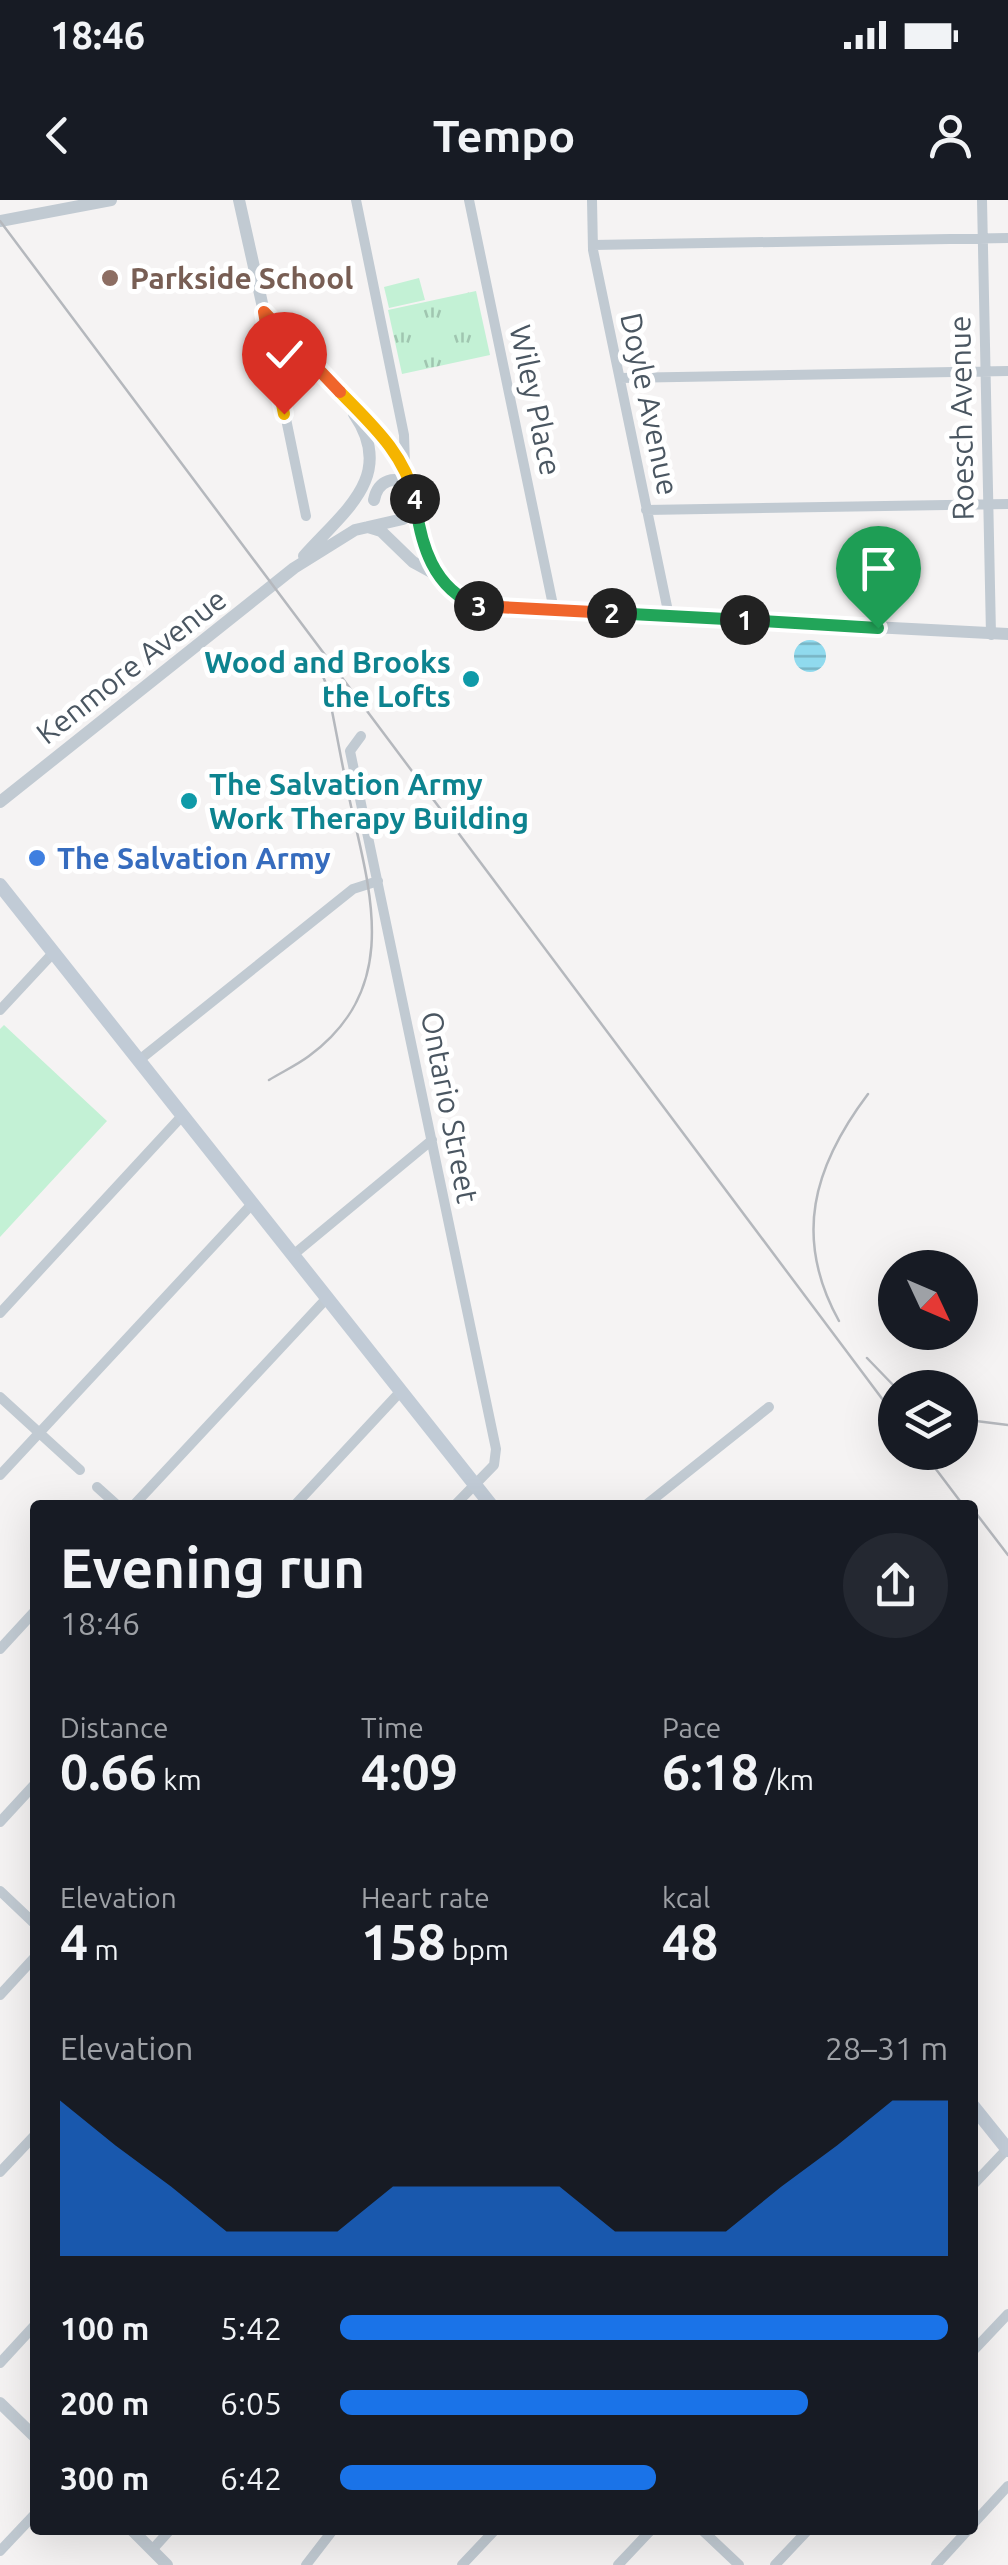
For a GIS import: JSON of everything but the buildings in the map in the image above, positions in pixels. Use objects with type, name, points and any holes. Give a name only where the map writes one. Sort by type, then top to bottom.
[{"type":"main road","points":[[0,885],[487,1500]]},
{"type":"main road","points":[[978,2113],[1006,2144]]},
{"type":"street","points":[[0,221],[111,200]]},
{"type":"street","points":[[239,200],[306,516]]},
{"type":"street","points":[[356,200],[404,435],[405,466],[425,550],[435,574]]},
{"type":"street","name":"Wiley Place","points":[[469,200],[554,610]]},
{"type":"street","name":"Doyle Avenue","points":[[592,200],[593,245],[670,616]]},
{"type":"street","name":"Roesch Avenue","points":[[982,200],[990,635]]},
{"type":"street","points":[[593,245],[1008,238]]},
{"type":"street","points":[[264,312],[390,444],[405,466]]},
{"type":"street","points":[[620,378],[1008,370]]},
{"type":"street","points":[[335,387],[361,423],[367,439],[378,510],[414,562],[468,602],[484,607],[1008,634]]},
{"type":"street","points":[[378,510],[401,480],[412,488]]},
{"type":"street","name":"Kenmore Avenue","points":[[294,568],[358,497],[378,510],[408,515],[415,504]]},
{"type":"street","points":[[646,510],[1008,504]]},
{"type":"street","name":"Kenmore Avenue","points":[[0,802],[294,568],[378,510]]},
{"type":"street","name":"Ontario Street","points":[[361,736],[350,751],[496,1449],[494,1465],[460,1500]]},
{"type":"street","points":[[138,1061],[353,889],[378,881]]},
{"type":"street","points":[[0,1010],[54,952]]},
{"type":"street","points":[[0,1313],[182,1116]]},
{"type":"street","points":[[293,1255],[432,1140]]},
{"type":"street","points":[[0,1475],[252,1204]]},
{"type":"street","points":[[139,1500],[326,1298]]},
{"type":"street","points":[[300,1500],[401,1392]]},
{"type":"street","points":[[0,1398],[80,1470]]},
{"type":"street","points":[[652,1500],[769,1407]]},
{"type":"street","points":[[97,1487],[111,1500]]},
{"type":"street","points":[[0,1649],[30,1616]]},
{"type":"street","points":[[0,1822],[30,1789]]},
{"type":"street","points":[[0,1892],[30,1919]]},
{"type":"street","points":[[0,1995],[30,1962]]},
{"type":"street","points":[[0,2172],[30,2140]]},
{"type":"street","points":[[978,2179],[1006,2144]]},
{"type":"street","points":[[978,2346],[1008,2314]]},
{"type":"street","points":[[0,2363],[30,2330]]},
{"type":"street","points":[[0,2403],[30,2432]]},
{"type":"street","points":[[978,2519],[1008,2486]]},
{"type":"street","points":[[0,2551],[30,2519]]},
{"type":"street","points":[[137,2535],[167,2565]]},
{"type":"street","points":[[145,2565],[166,2535]]},
{"type":"street","points":[[306,2565],[329,2535]]},
{"type":"street","points":[[462,2565],[490,2535]]},
{"type":"street","points":[[618,2565],[646,2535]]},
{"type":"street","points":[[707,2535],[739,2565]]},
{"type":"street","points":[[775,2565],[803,2535]]},
{"type":"street","points":[[936,2565],[964,2535]]},
{"type":"green space","points":[[419,278],[425,300],[389,308],[384,287]]},
{"type":"green space","points":[[476,291],[490,355],[402,374],[388,310]]},
{"type":"green space","points":[[4,1025],[107,1121],[0,1237],[0,1029]]},
{"type":"water","points":[[810,640],[822,644],[826,656],[822,668],[810,672],[798,668],[794,656],[798,644]]},
{"type":"railway","points":[[0,221],[878,1393]]},
{"type":"railway","points":[[269,1080],[309,1056],[337,1031],[356,1004],[367,975],[372,945],[361,848],[327,686],[314,655]]},
{"type":"railway","points":[[839,1321],[816,1261],[816,1204],[834,1149],[868,1094]]},
{"type":"railway","points":[[867,1358],[879,1370]]},
{"type":"railway","points":[[978,1421],[1008,1425]]},
{"type":"railway","points":[[937,1470],[959,1500]]},
{"type":"railway","points":[[978,1516],[1008,1555]]},
{"type":"place","name":"Parkside School","points":[[110,278]]},
{"type":"place","name":"Wood and Brooks the Lofts","points":[[471,679]]},
{"type":"place","name":"The Salvation Army Work Therapy Building","points":[[189,801]]},
{"type":"place","name":"The Salvation Army","points":[[37,858]]},
{"type":"route","points":[[284,414],[264,312],[390,444],[405,466],[414,492],[425,550],[435,574],[468,602],[484,607],[878,628]]}]
